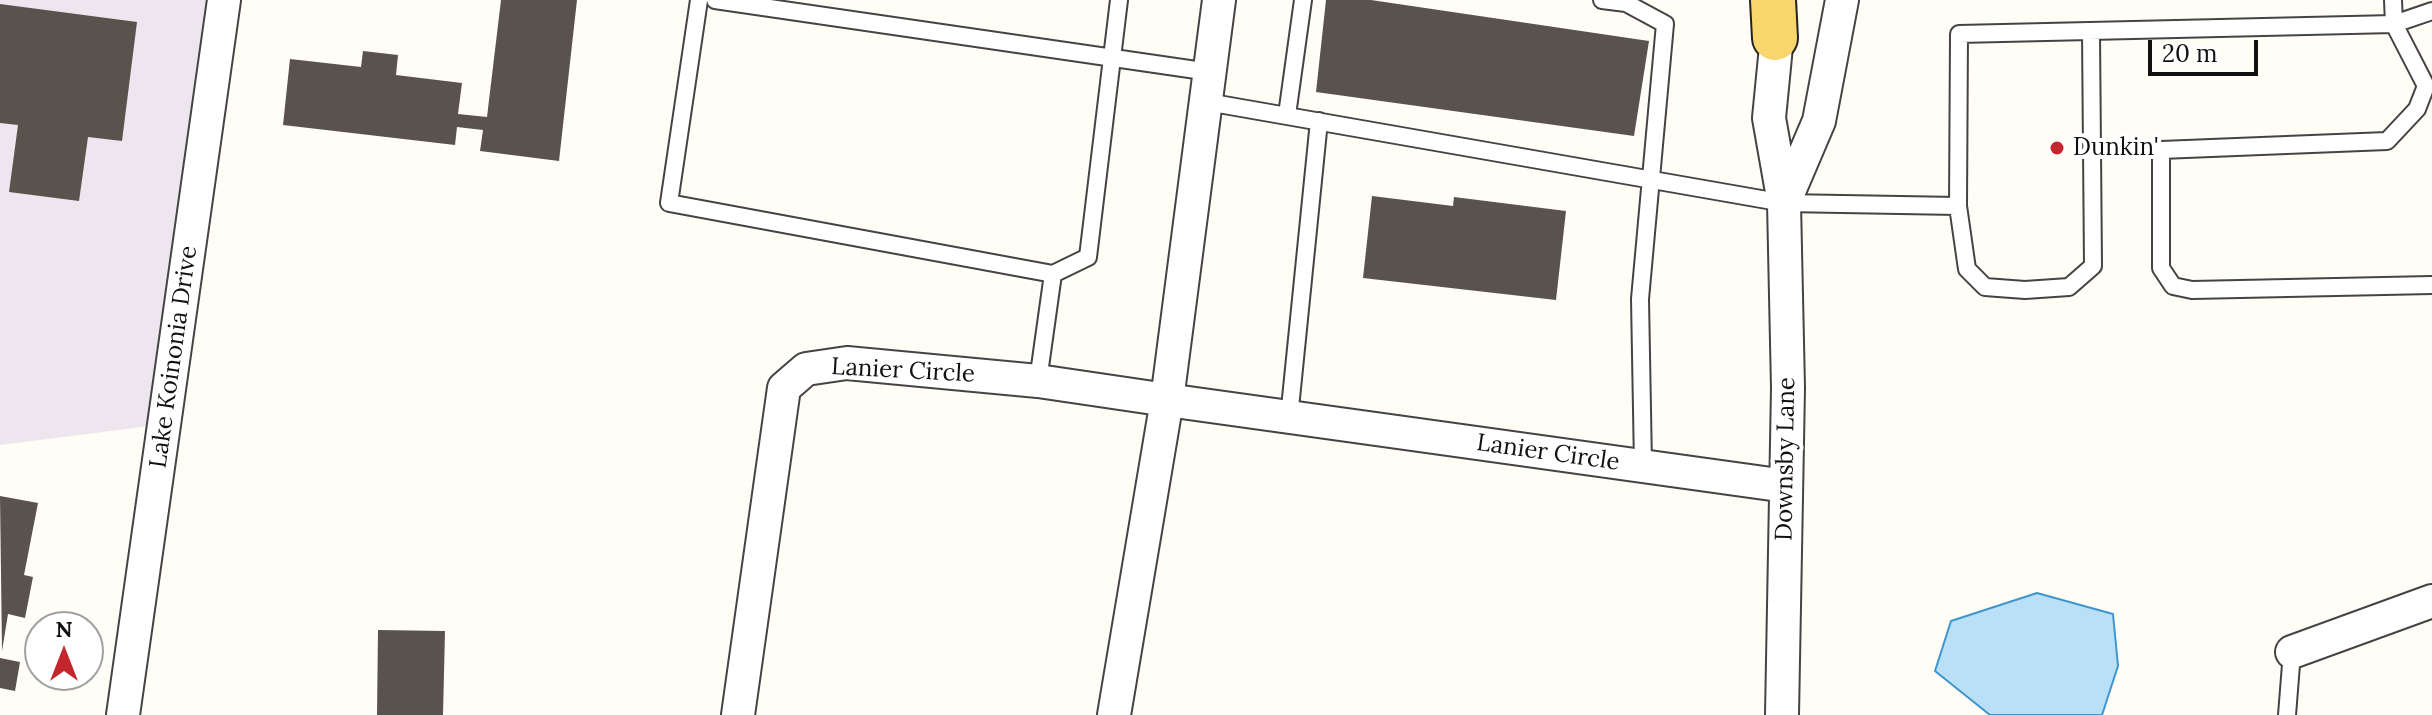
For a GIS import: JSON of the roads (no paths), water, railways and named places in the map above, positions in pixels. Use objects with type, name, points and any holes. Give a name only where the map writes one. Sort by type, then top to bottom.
[{"type":"street","name":"Lake Koinonia Drive","points":[[123,715],[224,0]]},
{"type":"street","points":[[1114,715],[1167,400],[1219,0]]},
{"type":"street","name":"Downsby Lane","points":[[1784,203],[1819,121],[1842,0]]},
{"type":"street","name":"Downsby Lane","points":[[1776,13],[1769,118],[1784,203],[1786,486],[1782,715]]},
{"type":"street","name":"Lanier Circle","points":[[738,715],[784,388],[806,369],[847,363],[1038,381],[1786,486]]},
{"type":"street","points":[[2292,652],[2431,605]]},
{"type":"lane","points":[[699,0],[669,203],[1053,274],[1088,257],[1119,0]]},
{"type":"lane","points":[[715,0],[1112,58],[1287,115],[1784,203],[1958,206]]},
{"type":"lane","points":[[1287,115],[1303,0]]},
{"type":"lane","points":[[1602,0],[1626,3],[1665,24],[1640,299],[1643,465]]},
{"type":"lane","points":[[2393,0],[2394,24],[2429,90],[2417,109],[2387,141],[2161,150],[2161,268],[2173,286],[2192,290],[2432,285]]},
{"type":"lane","points":[[2091,33],[2093,266],[2069,287],[2025,290],[1985,287],[1967,269],[1958,206],[1959,34],[2394,24],[2432,11]]},
{"type":"lane","points":[[1289,418],[1319,121]]},
{"type":"lane","points":[[1038,381],[1053,274]]},
{"type":"lane","points":[[2287,715],[2292,652]]},
{"type":"water","points":[[2037,593],[2113,614],[2118,666],[2102,715],[1990,715],[1935,671],[1951,621]]},
{"type":"place","name":"Dunkin'","points":[[2057,148]]}]
